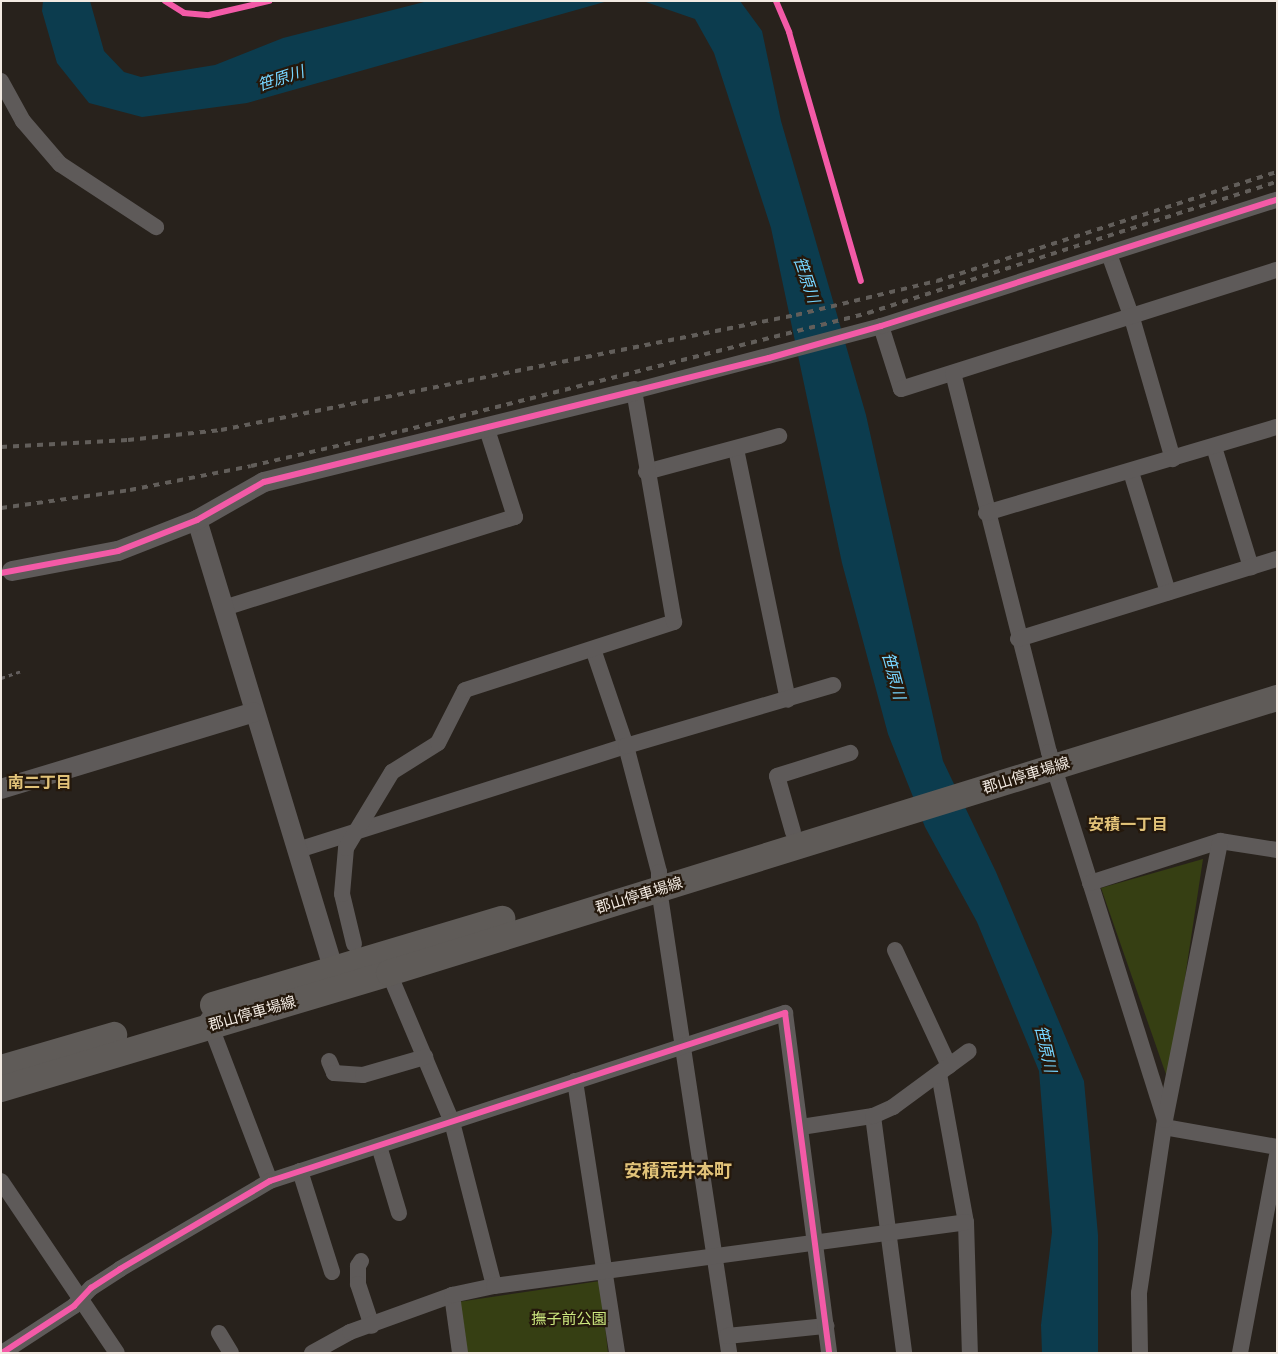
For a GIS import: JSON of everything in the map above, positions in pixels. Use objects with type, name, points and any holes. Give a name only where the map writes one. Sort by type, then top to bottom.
[{"type":"main road","name":"郡山停車場線","points":[[1,1088],[207,1016],[332,968],[659,880],[978,783],[1277,682]]},
{"type":"main road","name":"郡山停車場線","points":[[1052,759],[1277,698]]},
{"type":"main road","name":"郡山停車場線","points":[[1,1068],[207,1016],[389,973],[793,832],[876,814]]},
{"type":"street","points":[[1,81],[23,121],[60,164],[156,227]]},
{"type":"street","points":[[5,571],[118,551],[197,520],[264,482],[487,429],[768,358],[876,327],[1277,200]]},
{"type":"street","points":[[1109,254],[1132,318],[1173,459]]},
{"type":"street","points":[[876,327],[901,389],[1132,318],[1277,270]]},
{"type":"street","points":[[953,374],[986,514],[1052,759],[1165,1123]]},
{"type":"street","points":[[354,944],[342,894],[346,848],[392,772],[438,743],[465,690],[674,622],[646,472],[634,391]]},
{"type":"street","points":[[986,514],[1277,427]]},
{"type":"street","points":[[224,608],[516,516],[487,429]]},
{"type":"street","points":[[646,472],[779,436]]},
{"type":"street","points":[[1214,446],[1251,567]]},
{"type":"street","points":[[736,448],[788,700]]},
{"type":"street","points":[[1131,472],[1168,592]]},
{"type":"street","points":[[197,520],[332,968]]},
{"type":"street","points":[[1018,638],[1277,559]]},
{"type":"street","points":[[593,649],[626,746],[659,880],[729,1353]]},
{"type":"street","points":[[298,850],[626,746],[788,700],[833,685]]},
{"type":"street","points":[[1,789],[254,712]]},
{"type":"street","points":[[793,832],[777,776],[850,753]]},
{"type":"street","points":[[1090,883],[1220,841],[1277,850]]},
{"type":"street","points":[[1140,1353],[1138,1293],[1165,1123],[1220,841]]},
{"type":"street","points":[[895,950],[944,1070],[966,1222],[970,1353]]},
{"type":"street","points":[[389,973],[452,1122],[494,1286]]},
{"type":"street","points":[[2,1353],[74,1306],[120,1269],[270,1181],[785,1013],[830,1353]]},
{"type":"street","points":[[207,1016],[270,1181]]},
{"type":"street","points":[[801,1126],[873,1116],[893,1107],[969,1052]]},
{"type":"street","points":[[329,1061],[334,1073],[363,1075],[424,1057]]},
{"type":"street","points":[[576,1081],[617,1353]]},
{"type":"street","points":[[873,1116],[904,1353]]},
{"type":"street","points":[[1165,1123],[1277,1147]]},
{"type":"street","points":[[378,1146],[399,1213]]},
{"type":"street","points":[[1240,1353],[1277,1156]]},
{"type":"street","points":[[300,1171],[332,1272]]},
{"type":"street","points":[[1,1181],[82,1298],[117,1353]]},
{"type":"street","points":[[312,1353],[350,1332],[372,1326],[452,1295],[494,1286],[605,1273],[966,1222]]},
{"type":"street","points":[[361,1261],[358,1266],[358,1284],[372,1326]]},
{"type":"street","points":[[452,1295],[460,1353]]},
{"type":"street","points":[[727,1336],[826,1326]]},
{"type":"street","points":[[219,1333],[231,1353]]},
{"type":"path","points":[[1,678],[21,671]]},
{"type":"green space","points":[[1203,859],[1169,1083],[1101,888]]},
{"type":"green space","name":"撫子前公園","points":[[600,1281],[608,1353],[466,1353],[458,1302]]},
{"type":"water","name":"笹原川","points":[[43,1],[90,1],[104,51],[124,72],[141,77],[215,65],[283,38],[428,1],[608,1],[247,103],[142,117],[89,103],[57,63],[42,11]]},
{"type":"water","name":"笹原川","points":[[643,1],[740,1],[762,31],[781,121],[866,415],[943,761],[996,872],[1084,1081],[1098,1235],[1098,1353],[1042,1353],[1041,1325],[1052,1232],[1039,1071],[977,922],[925,827],[888,734],[842,563],[771,228],[714,53],[695,19]]},
{"type":"railway","points":[[1,447],[128,440],[221,430],[796,315],[937,281],[1277,172]]},
{"type":"railway","points":[[1,508],[130,490],[251,466],[402,431],[868,313],[1277,182]]},
{"type":"cycle path","points":[[165,1],[184,13],[209,15],[269,1]]},
{"type":"cycle path","points":[[776,1],[789,32],[861,281]]},
{"type":"cycle path","points":[[1,573],[118,551],[197,520],[264,482],[769,358],[881,326],[1277,200]]},
{"type":"cycle path","points":[[2,1353],[74,1306],[91,1288],[120,1269],[270,1181],[785,1013],[829,1353]]},
{"type":"district","name":"南二丁目","points":[[40,783]]},
{"type":"district","name":"安積一丁目","points":[[1128,825]]},
{"type":"district","name":"安積荒井本町","points":[[678,1171]]}]
